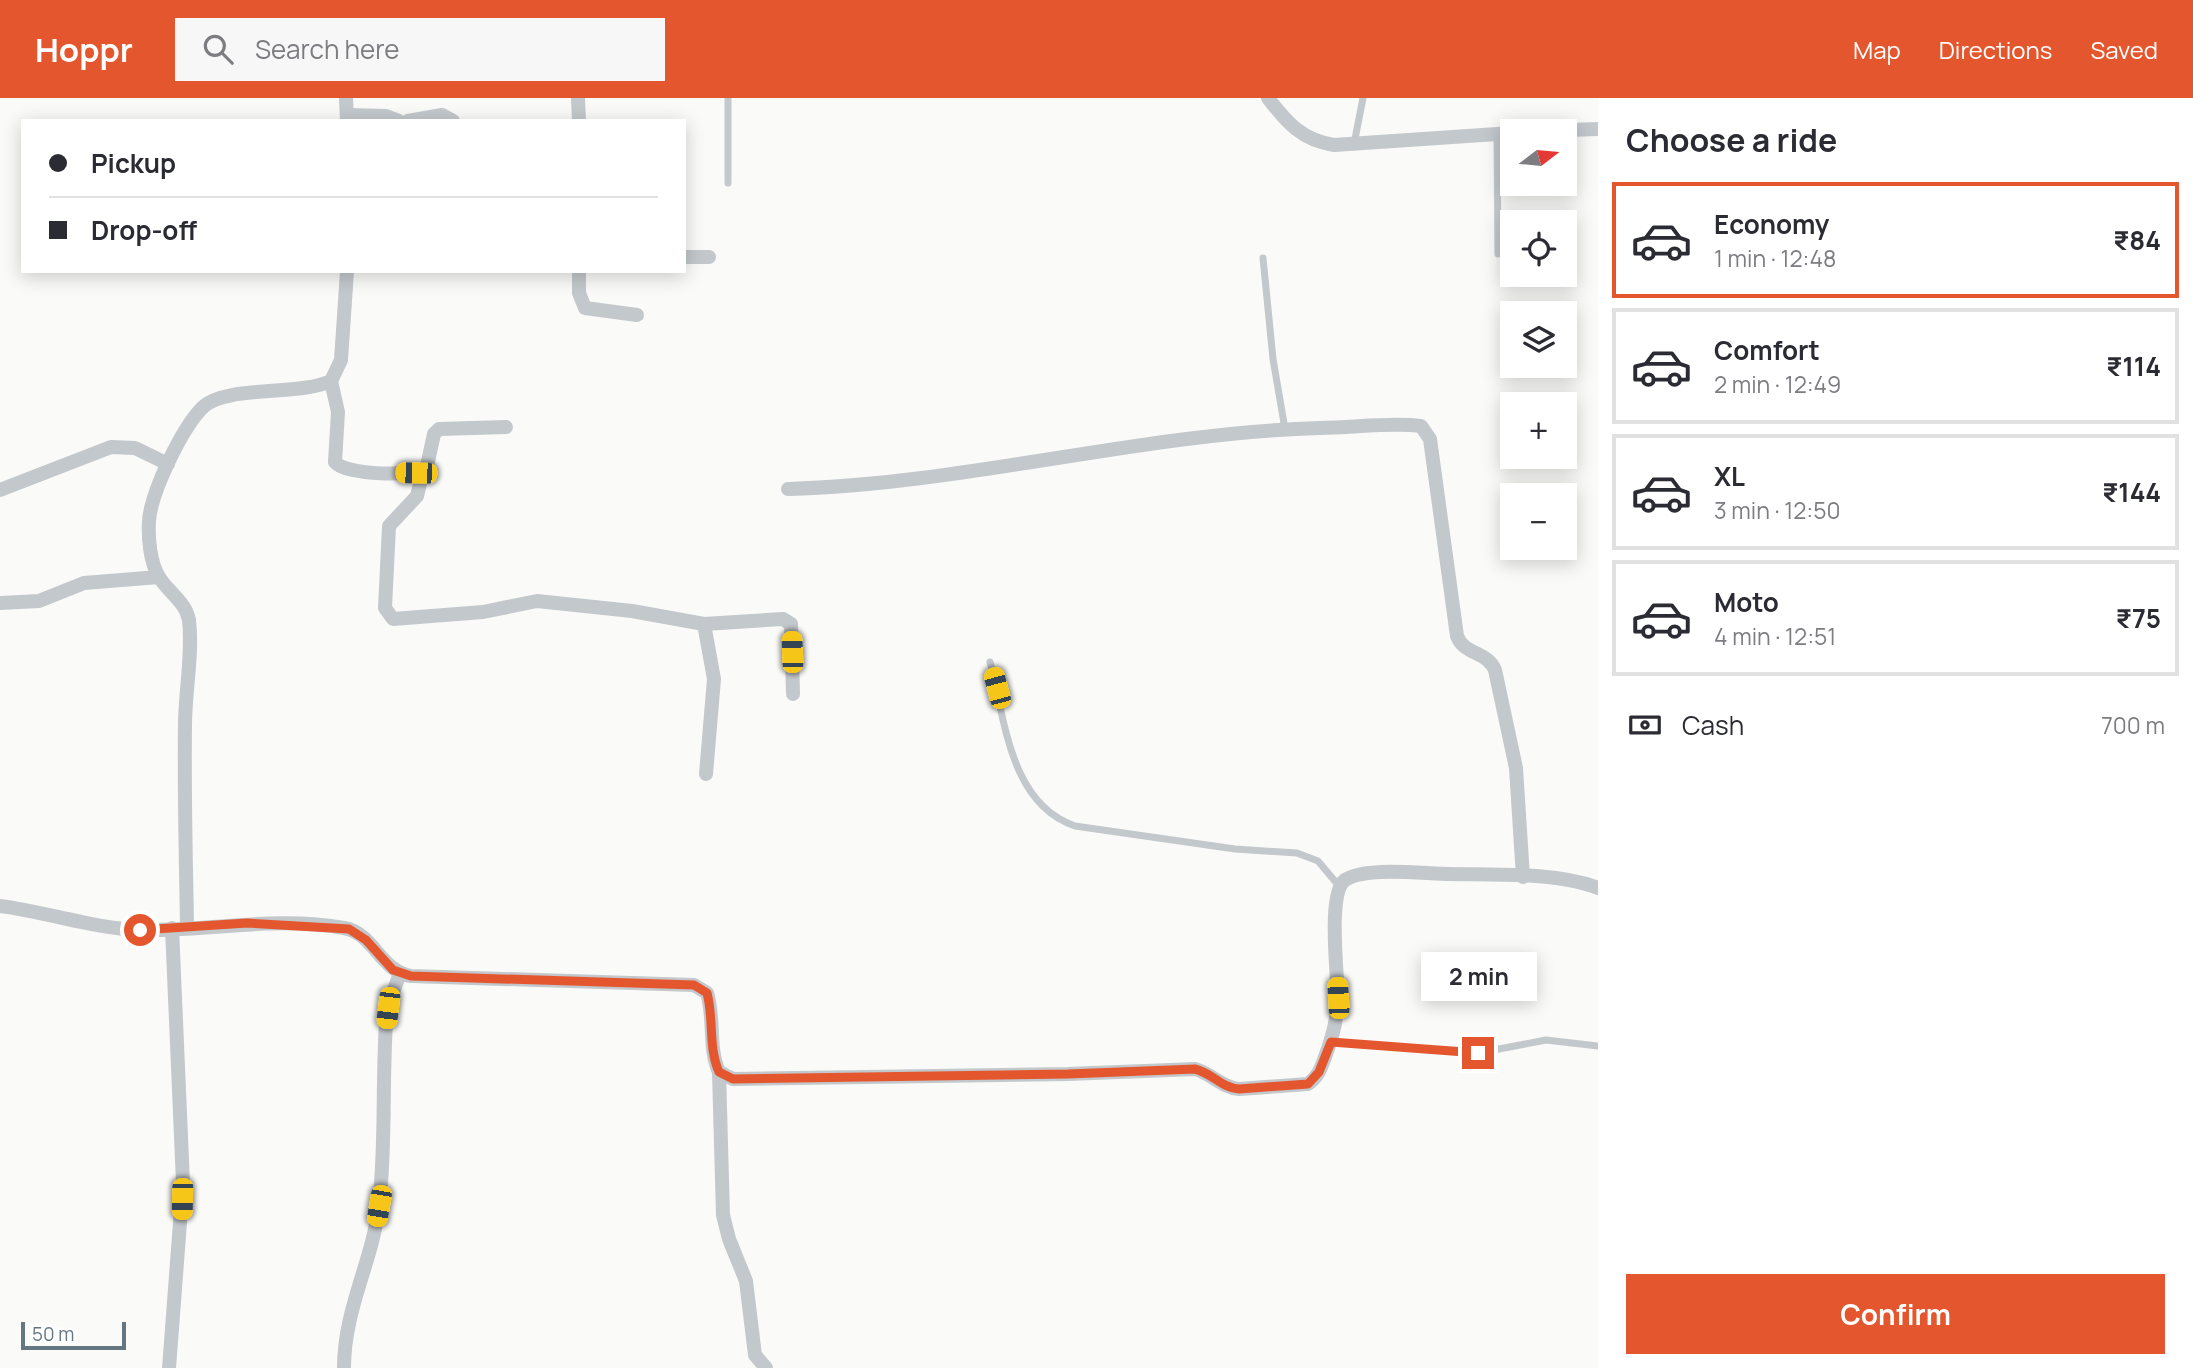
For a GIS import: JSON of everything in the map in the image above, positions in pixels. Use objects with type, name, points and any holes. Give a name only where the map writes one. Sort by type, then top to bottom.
[{"type":"street","points":[[346,98],[347,118],[386,116],[394,119]]},
{"type":"street","points":[[578,98],[579,119]]},
{"type":"street","points":[[1268,98],[1298,133],[1314,142],[1354,145],[1500,133]]},
{"type":"street","points":[[419,119],[442,115],[449,119]]},
{"type":"street","points":[[1577,130],[1598,129]]},
{"type":"street","points":[[686,257],[709,257]]},
{"type":"street","points":[[347,273],[341,360],[331,381],[338,412],[334,456],[338,467],[345,471],[423,471]]},
{"type":"street","points":[[579,273],[579,293],[586,308],[637,315]]},
{"type":"street","points":[[187,927],[185,724],[189,622],[182,604],[159,577],[149,541],[152,500],[167,464],[197,415],[212,401],[310,387],[331,381]]},
{"type":"street","points":[[788,489],[916,480],[1080,457],[1187,437],[1285,429],[1413,425],[1427,430],[1457,636],[1466,649],[1488,658],[1498,683],[1516,768],[1523,877]]},
{"type":"street","points":[[506,427],[439,429],[434,434],[417,496],[389,526],[386,608],[393,619],[483,612],[537,601],[632,611],[704,624],[788,621],[793,694]]},
{"type":"street","points":[[0,491],[111,446],[135,448],[167,464]]},
{"type":"street","points":[[0,603],[39,601],[84,583],[159,577]]},
{"type":"street","points":[[704,624],[714,679],[706,774]]},
{"type":"street","points":[[719,1072],[726,1077],[745,1080],[1195,1069],[1205,1071],[1231,1088],[1308,1084],[1319,1072],[1331,1042],[1338,998],[1335,937],[1339,886],[1354,876],[1378,873],[1572,880],[1598,888]]},
{"type":"street","points":[[0,906],[120,927],[172,928],[247,923],[349,929],[366,940],[386,964],[400,974],[426,978],[694,985],[707,993],[710,1003],[715,1063],[719,1072],[723,1215],[729,1240],[746,1280],[755,1355],[766,1368]]},
{"type":"street","points":[[169,1368],[183,1182],[172,928]]},
{"type":"street","points":[[344,1368],[347,1323],[369,1253],[379,1206],[386,1023],[391,997],[400,974]]},
{"type":"lane","points":[[728,98],[728,183]]},
{"type":"lane","points":[[1354,145],[1363,98]]},
{"type":"lane","points":[[1497,133],[1498,254]]},
{"type":"lane","points":[[1263,258],[1273,359],[1285,429]]},
{"type":"lane","points":[[990,662],[1024,784],[1044,811],[1056,819],[1075,826],[1235,849],[1297,853],[1318,862],[1339,886]]},
{"type":"lane","points":[[1331,1042],[1478,1053],[1546,1040],[1598,1046]]},
{"type":"route","points":[[140,930],[247,923],[338,927],[358,933],[393,970],[411,976],[694,985],[707,993],[710,1003],[715,1063],[719,1072],[733,1079],[1068,1074],[1195,1069],[1205,1071],[1224,1085],[1239,1089],[1308,1084],[1319,1072],[1331,1042],[1478,1053]]}]
